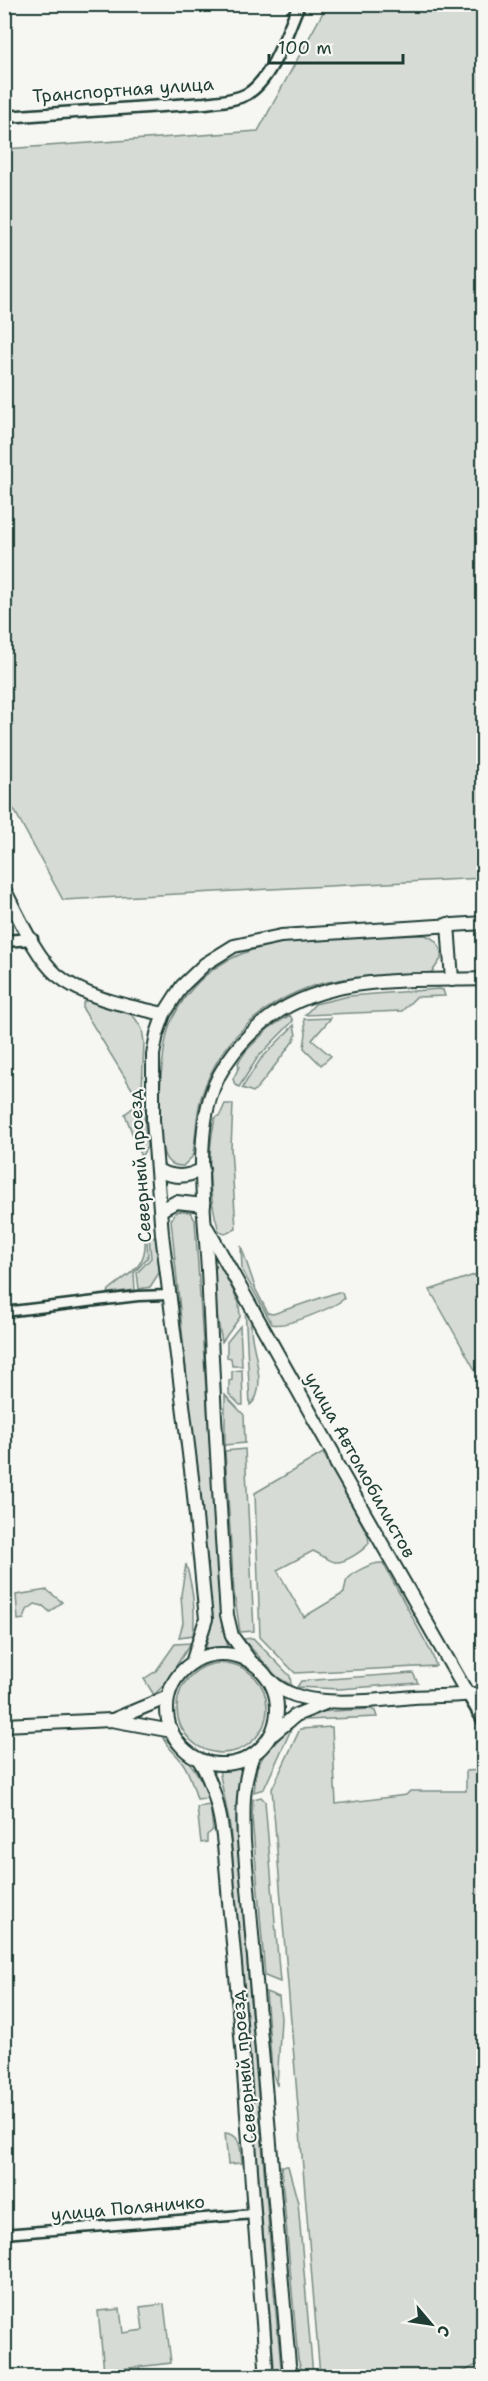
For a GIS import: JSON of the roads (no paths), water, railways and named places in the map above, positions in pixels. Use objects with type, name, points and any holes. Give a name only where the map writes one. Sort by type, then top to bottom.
[{"type":"main road","points":[[4,889],[32,939],[56,974],[109,1001],[164,1014]]},
{"type":"main road","name":"Северный проезд","points":[[192,1663],[206,1619],[193,1486],[169,1295],[153,1120],[153,1065],[157,1034],[164,1014],[182,986],[206,964],[234,946],[281,936],[483,923]]},
{"type":"main road","points":[[448,924],[452,980]]},
{"type":"main road","points":[[483,979],[383,983],[340,988],[296,1002],[266,1020],[241,1044],[214,1086],[206,1120],[203,1169],[216,1449],[227,1615],[232,1636],[251,1662],[279,1689],[294,1695],[329,1702],[483,1693]]},
{"type":"main road","points":[[157,1170],[170,1176],[190,1176],[203,1169]]},
{"type":"main road","points":[[160,1210],[176,1202],[204,1205]]},
{"type":"main road","name":"улица Автомобилистов","points":[[206,1226],[336,1463],[468,1695]]},
{"type":"main road","points":[[251,1662],[237,1655],[221,1653],[206,1656],[192,1663],[177,1678],[168,1697],[167,1715],[172,1731],[183,1748],[200,1760],[213,1764],[241,1761],[253,1755],[296,1715],[329,1702]]},
{"type":"main road","points":[[268,1678],[276,1697],[277,1707],[277,1717],[270,1737]]},
{"type":"main road","points":[[111,1720],[168,1697]]},
{"type":"main road","points":[[4,1725],[111,1720],[172,1731]]},
{"type":"main road","name":"Северный проезд","points":[[253,1755],[247,1772],[243,1797],[244,1841],[272,2186],[289,2365],[292,2376]]},
{"type":"main road","name":"Северный проезд","points":[[200,1760],[210,1776],[218,1800],[239,2004],[261,2284],[266,2366],[264,2376]]},
{"type":"street","name":"Транспортная улица","points":[[4,117],[205,103],[230,100],[247,94],[262,80],[271,66],[299,4]]},
{"type":"street","points":[[4,941],[32,939]]},
{"type":"street","points":[[4,1312],[138,1296],[169,1295]]},
{"type":"street","name":"улица Автомобилистов","points":[[468,1695],[483,1722]]},
{"type":"street","name":"улица Поляничко","points":[[4,2234],[254,2214]]}]
